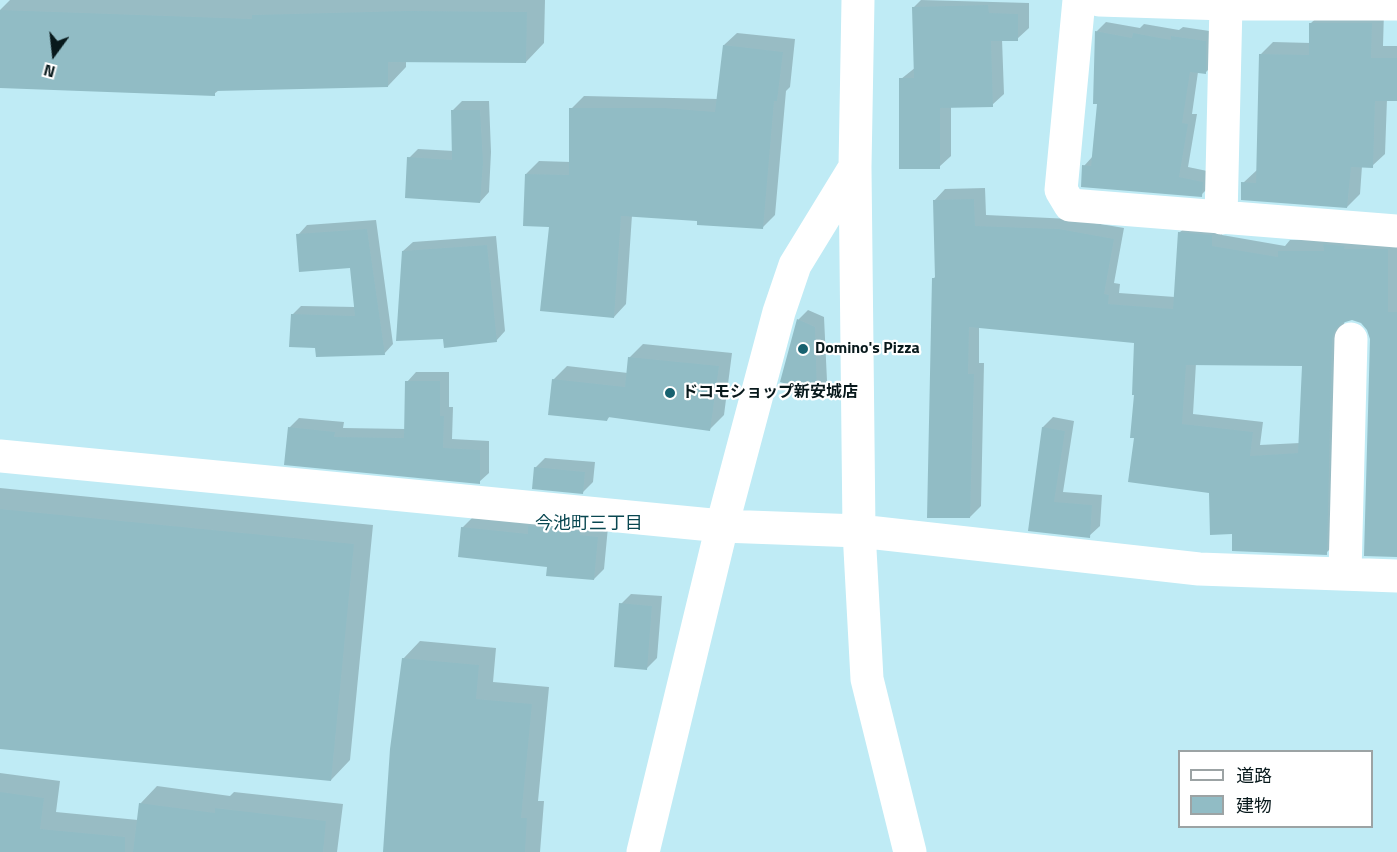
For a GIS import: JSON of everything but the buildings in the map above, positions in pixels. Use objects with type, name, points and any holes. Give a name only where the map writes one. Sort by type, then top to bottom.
[{"type":"street","points":[[858,0],[855,168],[859,531],[867,678],[910,852]]},
{"type":"street","points":[[1079,0],[1060,190],[1070,205],[1397,231]]},
{"type":"street","points":[[1099,0],[1226,4],[1397,4]]},
{"type":"street","points":[[1221,218],[1226,4]]},
{"type":"street","points":[[644,852],[751,410],[795,265],[855,168]]},
{"type":"street","points":[[1345,573],[1351,339]]},
{"type":"street","points":[[0,456],[722,526],[859,531],[1199,569],[1397,576]]},
{"type":"place","name":"Domino's Pizza","points":[[803,349]]},
{"type":"place","name":"ドコモショップ新安城店","points":[[670,393]]},
{"type":"district","name":"今池町三丁目","points":[[589,525]]}]
